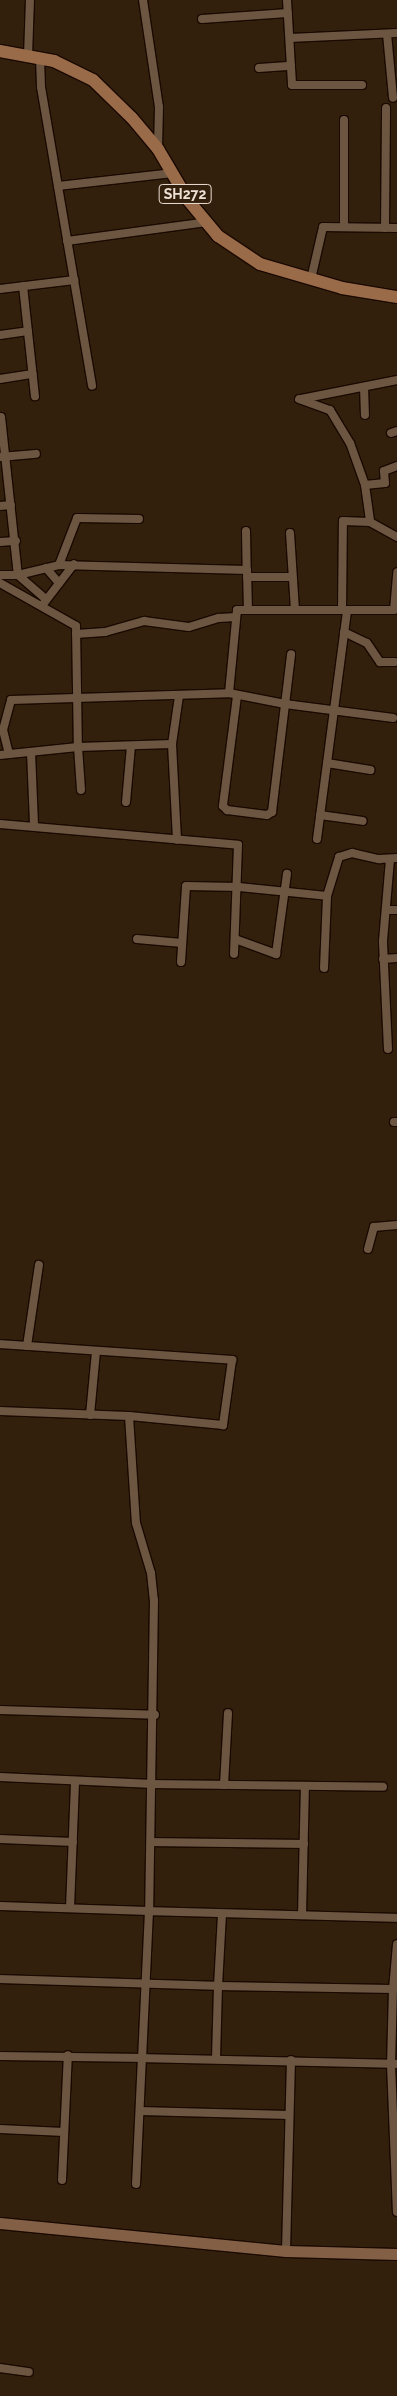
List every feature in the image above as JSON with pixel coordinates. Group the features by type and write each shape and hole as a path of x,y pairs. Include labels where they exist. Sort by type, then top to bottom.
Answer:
{"main road":[{"name":"SH272","path":"0,51 54,61 92,80 132,118 158,149 218,236 260,264 342,288 397,297"}],"street":[{"path":"30,0 34,57 41,87 92,386"},
{"path":"142,0 159,107 158,149"},
{"path":"287,0 295,87 362,85"},
{"path":"202,19 288,13"},
{"path":"290,38 397,33"},
{"path":"387,34 392,98"},
{"path":"259,68 292,66"},
{"path":"385,228 386,108"},
{"path":"344,120 344,226"},
{"path":"58,186 173,173"},
{"path":"67,241 207,222"},
{"path":"311,279 320,229 344,226 397,228"},
{"path":"0,289 74,280"},
{"path":"23,286 35,396"},
{"path":"0,335 28,331"},
{"path":"0,379 33,374"},
{"path":"370,522 365,485 350,443 330,410 299,399 397,380"},
{"path":"364,387 365,415"},
{"path":"1,417 2,457 16,541 18,575 46,599"},
{"path":"2,457 36,454"},
{"path":"365,485 385,483 384,471 397,466"},
{"path":"0,506 11,505"},
{"path":"58,564 77,518 139,519"},
{"path":"316,839 344,632 343,521 370,522 397,537"},
{"path":"246,531 248,610"},
{"path":"290,533 294,610"},
{"path":"0,542 16,541"},
{"path":"0,575 18,575 58,564 74,564 292,577"},
{"path":"41,606 74,564"},
{"path":"46,568 59,583"},
{"path":"291,654 272,812 267,816 226,810 223,806 233,695 237,610 394,610 397,572"},
{"path":"0,583 76,626 78,747 82,790"},
{"path":"76,634 105,632 144,621 189,627 219,618 236,617"},
{"path":"344,632 367,643 380,662 395,662"},
{"path":"9,754 3,730 11,700 233,695 285,704 393,718"},
{"path":"177,840 172,744 179,696"},
{"path":"0,755 78,747 172,744"},
{"path":"126,802 131,746"},
{"path":"31,752 34,826"},
{"path":"327,763 370,770"},
{"path":"320,815 363,821"},
{"path":"0,824 238,845 239,887 234,954"},
{"path":"324,968 327,896 335,864 342,854 393,858 386,910 383,959 388,1049"},
{"path":"235,939 276,954 287,874"},
{"path":"181,962 186,886 239,887 327,896"},
{"path":"386,910 397,910"},
{"path":"137,939 182,943"},
{"path":"383,959 397,958"},
{"path":"388,1026 397,1020"},
{"path":"368,1249 374,1227 397,1226"},
{"path":"28,1346 39,1265"},
{"path":"0,1344 232,1360 224,1425 129,1416 0,1411"},
{"path":"90,1415 96,1351"},
{"path":"129,1416 136,1523 151,1573 154,1600 153,1784 136,2184"},
{"path":"0,1710 154,1715"},
{"path":"224,1785 228,1712"},
{"path":"0,1777 153,1784 383,1788"},
{"path":"70,1908 75,1781"},
{"path":"302,1915 306,1786"},
{"path":"0,1839 73,1842"},
{"path":"151,1842 304,1844"},
{"path":"0,1906 397,1918"},
{"path":"216,2058 222,1914"},
{"path":"397,1944 393,1989 397,2212"},
{"path":"0,1979 393,1989"},
{"path":"0,2056 68,2055 216,2058 394,2064"},
{"path":"62,2180 68,2055"},
{"path":"286,2251 290,2060"},
{"path":"140,2111 289,2115"},
{"path":"0,2129 64,2132"},
{"path":"0,2223 286,2251 397,2254"},
{"path":"0,2368 30,2372"}]}
